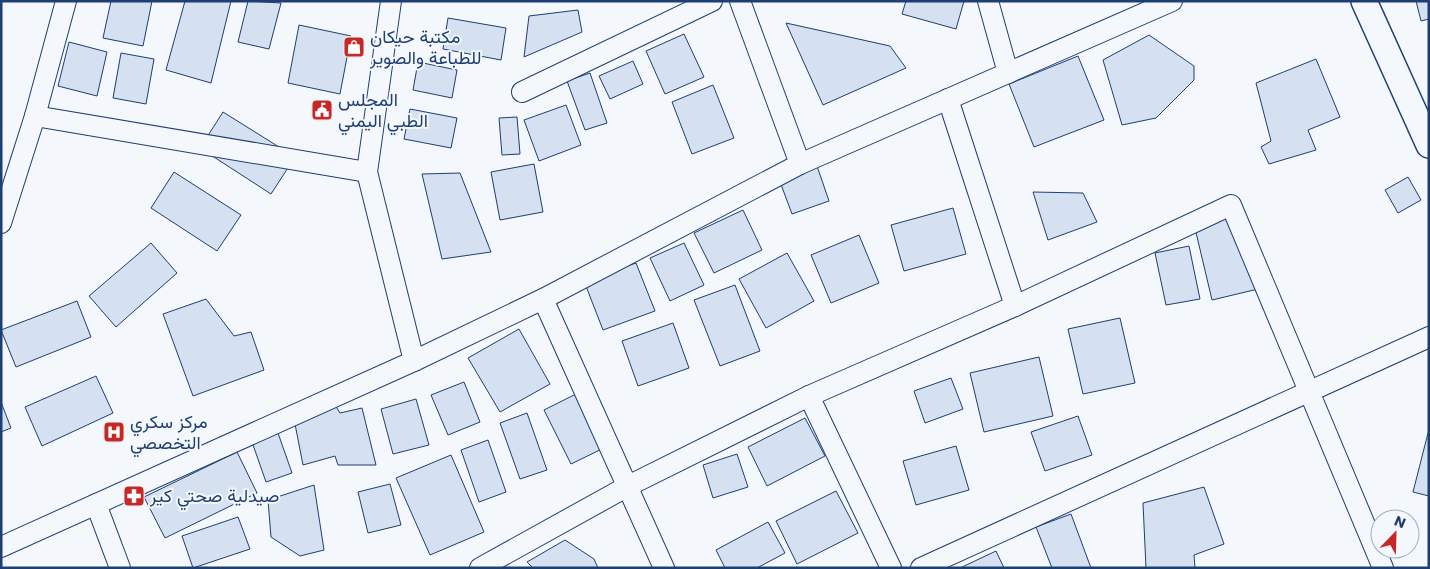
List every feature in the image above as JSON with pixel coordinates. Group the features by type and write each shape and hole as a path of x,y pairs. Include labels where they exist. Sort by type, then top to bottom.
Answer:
{"street":[{"path":"1,222 35,116 66,1"},
{"path":"392,1 367,172 414,361"},
{"path":"522,92 712,1"},
{"path":"740,1 800,164"},
{"path":"988,1 1008,73"},
{"path":"1,547 414,361 543,299 800,164 1172,1"},
{"path":"1364,1 1429,145"},
{"path":"948,99 1015,306"},
{"path":"35,116 367,172"},
{"path":"480,568 628,486 809,396 1015,306 1231,205 1383,568"},
{"path":"543,299 664,568"},
{"path":"921,568 1429,337"},
{"path":"809,396 891,568"},
{"path":"96,504 120,568"}],"building":[{"path":"111,1 152,1 143,46 103,38"},
{"path":"185,1 231,1 211,83 166,70"},
{"path":"248,1 281,3 269,49 238,42"},
{"path":"906,1 964,1 956,29 902,14"},
{"path":"1416,1 1429,1 1429,19 1421,21"},
{"path":"578,10 582,32 524,57 529,16"},
{"path":"448,18 506,28 501,60 443,49"},
{"path":"786,23 890,46 906,68 823,105"},
{"path":"299,25 351,36 340,94 288,83"},
{"path":"684,34 704,77 665,94 646,51"},
{"path":"1149,35 1194,66 1194,80 1156,118 1122,125 1103,60"},
{"path":"69,42 107,52 97,96 58,86"},
{"path":"121,53 154,59 146,104 113,98"},
{"path":"1078,56 1104,120 1034,147 1009,84"},
{"path":"1316,59 1340,117 1308,130 1316,150 1269,164 1261,147 1271,141 1256,83"},
{"path":"633,61 643,84 610,99 599,76"},
{"path":"418,62 457,70 452,98 413,90"},
{"path":"590,73 607,123 585,130 567,81"},
{"path":"713,85 734,138 692,154 672,102"},
{"path":"566,105 581,145 539,161 524,120"},
{"path":"410,109 457,118 451,148 404,139"},
{"path":"223,112 295,157 271,194 200,148"},
{"path":"517,117 520,154 502,155 499,118"},
{"path":"534,164 543,212 500,220 491,172"},
{"path":"817,166 829,201 792,214 779,179"},
{"path":"174,172 241,215 217,251 151,208"},
{"path":"460,173 491,252 442,259 422,174"},
{"path":"1408,177 1421,200 1398,213 1385,190"},
{"path":"1033,192 1083,193 1097,222 1048,240"},
{"path":"953,208 966,254 904,271 891,225"},
{"path":"743,210 762,250 714,273 694,233"},
{"path":"1225,210 1258,289 1212,300 1194,224"},
{"path":"859,235 879,283 831,303 811,255"},
{"path":"151,243 177,273 116,327 89,296"},
{"path":"684,243 704,285 670,301 650,258"},
{"path":"1189,246 1200,299 1166,305 1155,253"},
{"path":"787,253 814,301 766,328 739,279"},
{"path":"636,263 655,311 603,330 584,281"},
{"path":"735,285 760,351 720,366 694,300"},
{"path":"206,299 234,336 251,332 264,370 193,396 163,314"},
{"path":"77,301 91,337 16,367 1,330"},
{"path":"1120,318 1135,383 1083,394 1068,329"},
{"path":"673,323 689,368 638,386 622,341"},
{"path":"519,329 550,384 500,412 468,358"},
{"path":"1039,357 1053,416 984,432 970,373"},
{"path":"96,376 113,413 42,446 25,407"},
{"path":"951,378 963,409 925,423 914,391"},
{"path":"464,382 480,422 448,435 431,395"},
{"path":"580,392 608,446 571,464 544,410"},
{"path":"416,399 429,445 393,454 381,409"},
{"path":"1,402 11,428 1,432"},
{"path":"335,405 340,413 362,408 376,465 338,465 335,456 303,465 295,424"},
{"path":"527,413 547,470 520,479 500,423"},
{"path":"1078,416 1092,455 1045,471 1031,432"},
{"path":"805,418 825,456 767,486 748,447"},
{"path":"278,433 292,473 266,482 252,442"},
{"path":"1429,433 1429,496 1413,492"},
{"path":"488,440 506,492 479,502 461,450"},
{"path":"956,446 969,490 916,505 903,461"},
{"path":"237,452 257,493 165,538 144,497"},
{"path":"737,454 748,487 713,498 703,465"},
{"path":"451,455 484,532 430,555 396,478"},
{"path":"390,484 401,525 368,533 358,492"},
{"path":"314,485 324,550 300,556 271,537 268,500"},
{"path":"1204,487 1224,544 1194,555 1195,568 1146,568 1143,503"},
{"path":"836,491 858,533 797,564 776,521"},
{"path":"1071,514 1091,568 1052,568 1036,527"},
{"path":"238,517 250,549 193,568 182,536"},
{"path":"768,522 785,553 757,568 725,568 716,550"},
{"path":"565,540 594,559 598,568 533,568 527,562"},
{"path":"996,551 1004,568 960,568"}],"place":[{"name":"مكتبة حيكان للطباعة والصوير","path":"354,47"},
{"name":"المجلس الطبي اليمني","path":"322,110"},
{"name":"مركز سكري التخصصي","path":"114,432"},
{"name":"صيدلية صحتي كير","path":"134,496"}]}
